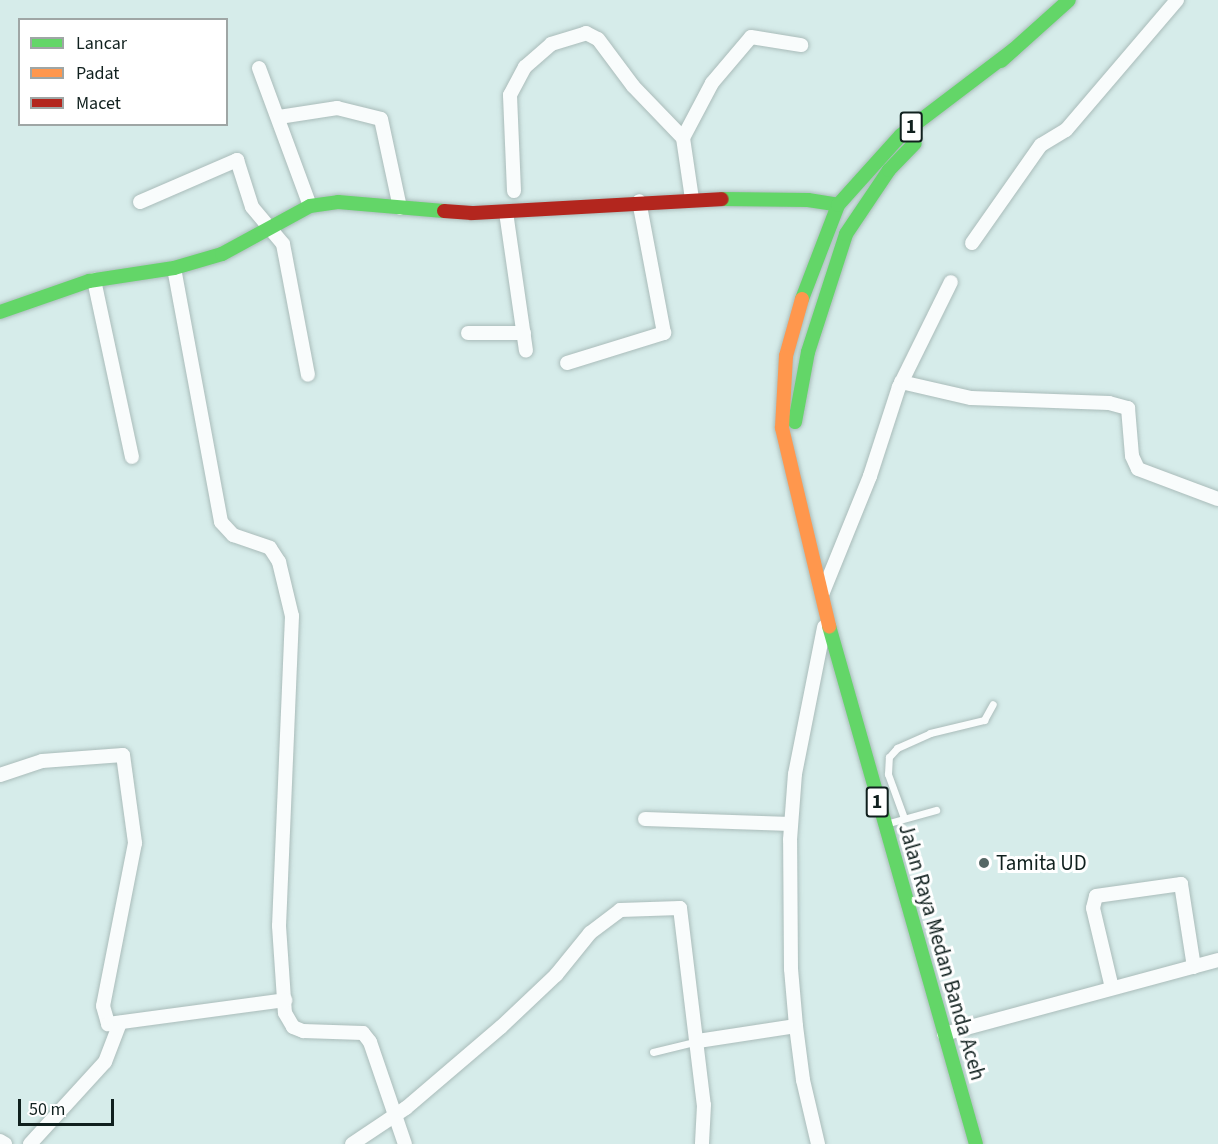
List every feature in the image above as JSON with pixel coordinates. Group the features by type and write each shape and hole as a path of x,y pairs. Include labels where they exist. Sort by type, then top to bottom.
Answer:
{"main road":[{"name":"Jalan Raya Medan Banda Aceh","path":"791,457 808,352 840,250 853,220 889,170 1013,50 1069,0"},
{"name":"Jalan Raya Medan Banda Aceh","path":"976,1144 826,617 797,501 791,457 782,428 782,406 786,356 800,299 838,205 901,135 1013,50"},
{"path":"0,312 94,280 174,268 222,254 310,206 338,201 472,213 692,198 808,200 838,205"}],"street":[{"path":"972,243 1041,145 1066,130 1177,0"},
{"path":"514,191 510,95 525,67 551,44 566,37 586,33 598,39 633,86 682,138 692,198"},
{"path":"682,138 712,83 751,37 801,45"},
{"path":"259,68 310,206"},
{"path":"279,117 337,108 381,119 400,208"},
{"path":"140,202 237,160 252,207 271,226 284,244 308,375"},
{"path":"567,363 664,333 639,201"},
{"path":"506,212 526,351"},
{"path":"174,268 221,522 233,535 270,548 279,562 291,605 287,790 279,926 285,1013 293,1027 303,1031 363,1033 370,1042 405,1144"},
{"path":"94,280 132,457"},
{"path":"821,597 870,476 901,382 951,282"},
{"path":"468,333 524,333"},
{"path":"901,382 971,398 1109,402 1128,408 1132,456 1138,469 1218,499"},
{"path":"818,1144 803,1080 791,969 791,824 795,774 826,617"},
{"path":"0,775 42,761 123,755 135,843 103,1006 108,1024 285,1000"},
{"path":"645,819 791,824"},
{"path":"1112,988 1093,908 1096,896 1181,884 1194,967"},
{"path":"352,1144 501,1027 556,975 590,933 620,910 680,908 704,1105 702,1144"},
{"path":"944,1034 1218,960"},
{"path":"30,1144 105,1062 120,1023"},
{"path":"698,1041 796,1026"},
{"path":"0,1141 4,1144"}],"lane":[{"path":"904,818 888,774 889,757 897,748 930,733 984,720 993,704"},
{"path":"884,824 936,810"},
{"path":"653,1052 698,1041"}],"traffic: fast":[{"path":"1001,61 1069,0"},
{"path":"802,299 838,205 901,135 1013,50"},
{"path":"795,422 808,352 846,234 889,170 915,143"},
{"path":"722,199 808,200 838,205"},
{"path":"0,312 89,281 174,268 222,254 310,206 338,202 444,211"},
{"path":"829,626 976,1144"}],"traffic: slow":[{"path":"802,299 786,356 782,428 829,626"}],"traffic: jam":[{"path":"444,211 472,213 722,199"}],"place":[{"name":"Tamita UD","path":"984,863"}]}
